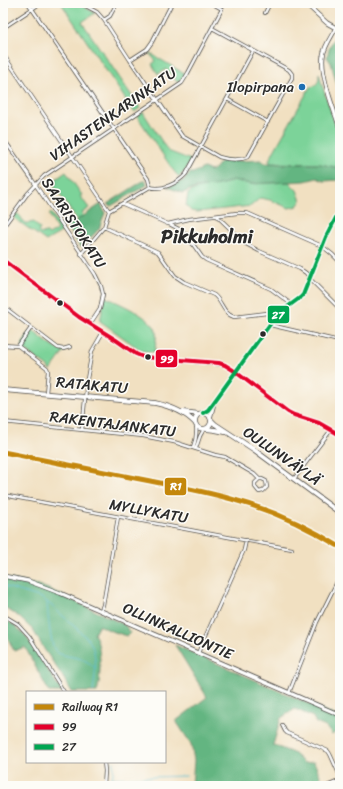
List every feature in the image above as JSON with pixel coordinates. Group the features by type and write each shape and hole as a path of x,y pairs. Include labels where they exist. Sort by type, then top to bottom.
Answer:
{"main road":[{"name":"RATAKATU","path":"3,390 149,402 159,404 190,417 196,424"},
{"name":"RATAKATU","path":"177,411 202,414"},
{"path":"202,414 208,415 211,419 210,425 204,429 199,428 196,424 197,416 202,414"},
{"name":"OULUNVÄYLÄ","path":"211,419 215,424 253,449 340,513"},
{"name":"OULUNVÄYLÄ","path":"204,429 229,434"}],"street":[{"path":"28,3 148,179 150,187"},
{"path":"3,28 41,3"},
{"path":"80,3 97,12 104,20 182,136 219,157 225,159 243,159 248,157 292,78 292,74 289,70 212,28"},
{"path":"104,20 110,16 117,3"},
{"path":"130,60 147,49 172,3"},
{"name":"VIHASTENKARINKATU","path":"3,227 28,193 44,176 182,83 222,9 211,3"},
{"path":"265,13 270,3"},
{"path":"305,3 327,23 338,28 323,54 322,64 330,98 340,128"},
{"path":"81,254 104,227 109,211 150,187 156,188 174,184 182,179 253,51"},
{"path":"3,54 109,211"},
{"path":"227,99 268,122"},
{"name":"SAARISTOKATU","path":"3,138 36,185 99,281 103,292 100,308 90,324"},
{"path":"122,203 185,233 202,257 206,260 271,289 291,304"},
{"path":"202,414 208,410 278,315 301,298 305,292 322,246 340,210"},
{"path":"168,224 216,215 247,213 322,246 340,262"},
{"path":"216,215 246,244 259,252 300,269 306,273 340,309"},
{"path":"104,227 158,252 174,276 214,295 218,298 227,314 230,316 234,317 267,313 278,315"},
{"path":"3,260 79,317 140,356 227,366 294,415 315,421 340,436"},
{"path":"3,306 58,348 63,349 70,347"},
{"path":"270,325 335,340"},
{"path":"18,346 31,328"},
{"path":"82,430 84,397 92,351 103,332"},
{"path":"3,345 18,346 47,368 46,393"},
{"path":"211,419 214,402"},
{"name":"RAKENTAJANKATU","path":"3,422 144,436 174,442 225,457 254,474 259,479"},
{"path":"194,448 197,433 196,424"},
{"path":"194,448 204,429"},
{"path":"294,479 331,430"},
{"path":"259,479 264,480 267,483 266,489 263,492 259,492 255,487 255,483 259,479"},
{"name":"MYLLYKATU","path":"3,495 292,549"},
{"path":"101,610 106,591 118,517"},
{"path":"198,653 244,550 246,540"},
{"name":"OLLINKALLIONTIE","path":"3,576 44,586 340,715"},
{"path":"289,693 317,622 340,576"},
{"path":"3,615 18,624 29,636 63,691"},
{"path":"282,725 287,733 328,751 340,776"},
{"path":"104,763 104,786"},
{"path":"328,786 340,781"}],"green space":[{"path":"61,3 77,3 95,13 82,22 140,108 134,112"},
{"path":"340,31 340,85 337,85 331,63 327,57 335,37"},
{"path":"148,52 185,74 177,82 167,69 158,74 152,64 156,61"},
{"path":"319,73 340,139 340,168 320,164 270,163 269,160 310,87 315,86 318,83"},
{"path":"143,112 168,151 191,160 185,171 179,177 137,116"},
{"path":"222,160 261,160 265,163 280,164 320,164 340,168 340,180 324,181 317,178 305,181 250,184 233,180 221,185 195,188 183,193 167,187 183,181 190,173 204,168 211,171 216,168"},
{"path":"66,172 89,208 82,213 83,216 77,220 54,186 57,182 56,179"},
{"path":"233,180 250,184 289,182 297,190 301,201 297,206 289,208 270,200 260,198 251,206 197,212 191,211 186,206 188,194 191,191 227,183"},
{"path":"143,181 146,181 147,185 111,206 107,204"},
{"path":"101,204 105,213 99,229 81,248 67,227"},
{"path":"16,213 26,223 34,222 40,229 38,232 41,234 45,232 49,235 57,230 49,214 51,213 63,231 46,241 14,218"},
{"path":"105,297 134,311 154,326 156,331 155,352 142,351 100,321"},
{"path":"33,331 57,349 65,350 50,371 48,367 22,348 26,338"},
{"path":"3,578 38,585 51,590 125,625 130,633 127,636 99,625 94,634 97,639 100,654 97,691 71,691 33,630 18,616 3,607"},
{"path":"3,618 25,635 61,691 48,691 25,647 14,651 5,632 3,633"},
{"path":"175,645 332,714 340,720 340,737 337,731 332,735 326,727 316,723 313,717 295,709 281,718 273,745 293,753 304,763 314,762 322,780 308,786 192,786 194,760 191,744 176,721 207,697"}],"waterway":[{"path":"3,586 42,598 88,639 94,651 95,658 93,691"},
{"path":"47,603 51,635 55,650 62,655 80,658 95,668"},
{"path":"110,786 114,763"},
{"path":"112,778 186,776"}],"rail line":[{"name":"R1","path":"3,452 226,497 290,520 340,547"}],"transit line":[{"name":"27","path":"203,413 208,410 273,320 303,295 326,237 340,210"},
{"name":"99","path":"3,260 79,317 136,354 143,357 219,363 225,365 288,412 319,423 340,435"}],"place":[{"name":"Ilopirpana","path":"302,87"}],"district":[{"name":"Pikkuholmi","path":"207,236"}]}
